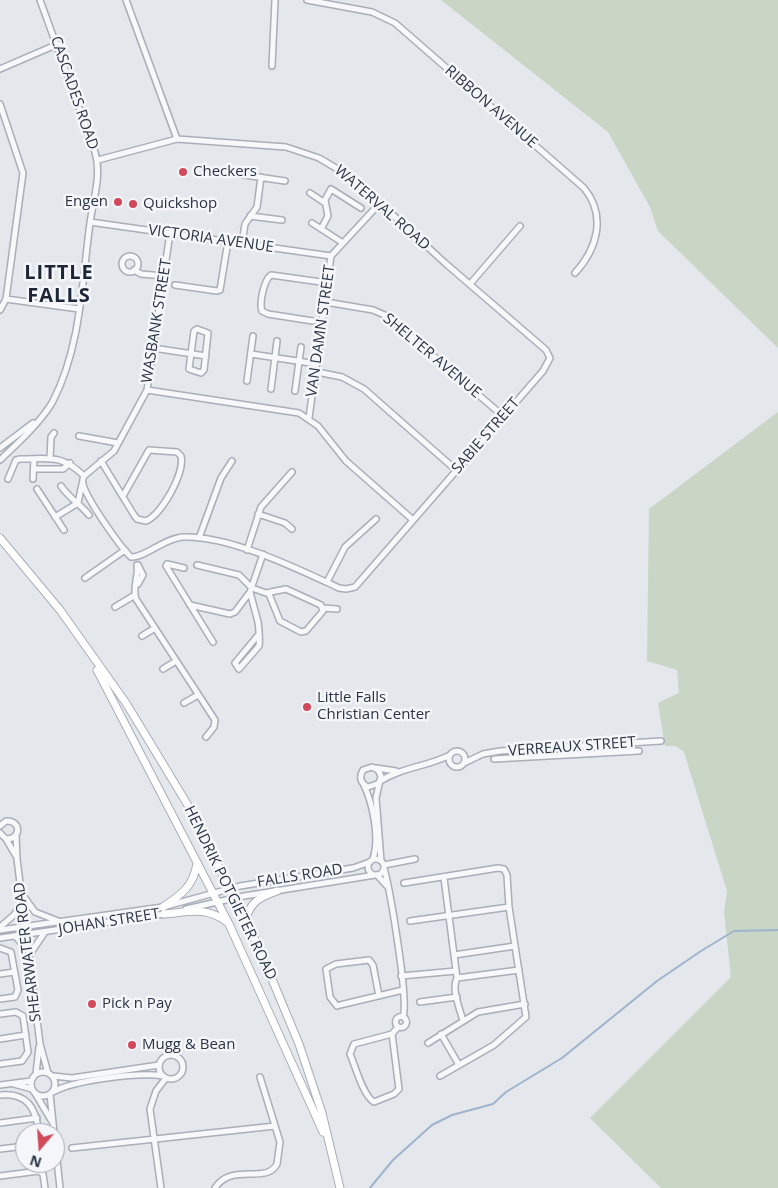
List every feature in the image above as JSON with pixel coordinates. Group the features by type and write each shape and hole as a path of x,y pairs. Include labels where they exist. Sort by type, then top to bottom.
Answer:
{"main road":[{"name":"HENDRIK POTGIETER ROAD","path":"0,538 60,610 126,703 158,752 189,806 235,898 298,1044 322,1113 340,1188"},
{"name":"HENDRIK POTGIETER ROAD","path":"89,653 218,901 332,1153"},
{"path":"163,911 188,888 196,874 198,863"},
{"path":"245,920 250,906 256,899 276,890"},
{"path":"163,911 205,911 217,914 229,924"}],"street":[{"name":"CASCADES ROAD","path":"0,460 22,440 52,402 64,373 79,309 96,187 98,160 58,44 40,0"},
{"path":"272,66 275,0"},
{"name":"RIBBON AVENUE","path":"307,0 372,12 395,23 584,188 595,206 596,233 593,250 575,274"},
{"path":"350,8 351,0"},
{"path":"129,1 177,139"},
{"path":"0,69 58,44"},
{"path":"0,104 23,173 6,299 0,310"},
{"name":"WATERVAL ROAD","path":"98,160 177,139 251,143 286,147 304,152 341,171 380,203 546,350"},
{"path":"238,174 285,180"},
{"path":"242,243 245,224 257,207 261,177"},
{"path":"320,229 328,216 325,203 326,197 332,189 361,208"},
{"path":"310,193 325,203"},
{"name":"VAN DAMN STREET","path":"309,418 317,372 331,256 380,203"},
{"path":"250,216 282,220"},
{"name":"VICTORIA AVENUE","path":"90,222 331,256"},
{"path":"312,223 343,243"},
{"path":"470,284 520,226"},
{"name":"WASBANK STREET","path":"84,476 108,457 118,443 147,390 170,233"},
{"path":"175,285 220,290 228,241"},
{"path":"134,270 142,274 164,276"},
{"path":"313,320 268,314 262,311 260,306 267,278 271,275 328,283"},
{"path":"6,299 79,309"},
{"name":"SHELTER AVENUE","path":"326,302 373,310 387,316 504,416"},
{"path":"195,330 206,330 208,333 206,356 203,372 191,372 191,354 195,330"},
{"path":"247,381 253,336"},
{"path":"271,389 277,341"},
{"path":"295,391 301,347"},
{"path":"153,348 206,356"},
{"name":"SABIE STREET","path":"133,558 140,557 167,540 181,537 199,538 263,554 346,590 355,586 549,364 550,354 546,350"},
{"path":"251,354 318,364"},
{"path":"317,372 342,377 364,389 456,470"},
{"path":"147,390 281,408 299,413 309,418 318,426 346,461 413,520"},
{"name":"CASCADES ROAD","path":"0,448 39,418"},
{"path":"50,459 51,437 54,433"},
{"path":"79,436 118,443"},
{"path":"101,461 137,519 150,519 166,503 180,467 181,456 177,452 149,450 123,496"},
{"path":"33,479 34,459"},
{"path":"8,479 16,460 50,459 70,463 84,476 78,503 55,517"},
{"path":"199,538 221,478 232,461"},
{"path":"34,469 63,468 70,463"},
{"path":"247,550 258,514 267,499 292,472"},
{"path":"82,484 125,550 133,558 138,574 135,595 215,722 206,737"},
{"path":"61,486 69,498 78,503 89,515"},
{"path":"36,489 64,530"},
{"path":"258,514 285,523 292,529"},
{"path":"327,582 345,547 376,519"},
{"path":"85,578 125,550"},
{"path":"190,605 230,614 235,612 251,590 263,554"},
{"path":"184,568 167,564 166,566 213,642"},
{"path":"197,564 239,575 251,590 259,634 257,650 239,669 235,662 259,634"},
{"path":"251,590 269,594 286,589 324,608 337,609"},
{"path":"269,594 280,621 301,632 306,631 324,608"},
{"path":"115,607 135,595"},
{"path":"142,636 155,628"},
{"path":"163,669 176,661"},
{"path":"184,703 198,695"},
{"name":"VERREAUX STREET","path":"462,753 483,754 500,751 661,741"},
{"path":"494,758 639,751"},
{"path":"388,888 376,875 368,870 376,846 370,800 360,776 363,770 369,766 397,771 430,764 454,752 462,753 465,757 464,763 459,767 430,764"},
{"name":"VERREAUX STREET","path":"464,763 483,754"},
{"path":"450,755 449,760 452,766"},
{"path":"376,768 380,773 376,814 405,1010 403,1017 396,1019 395,1023 398,1027 392,1034 354,1044 350,1048 350,1054 368,1098 374,1102 394,1094 399,1089 392,1034"},
{"path":"362,783 371,787 397,771"},
{"path":"0,818 16,824 16,835 6,839"},
{"path":"0,826 6,821"},
{"name":"SHEARWATER ROAD","path":"0,833 6,839 17,859"},
{"name":"SHEARWATER ROAD","path":"16,835 17,859 40,1044 50,1075"},
{"path":"371,861 383,864 414,859"},
{"name":"FALLS ROAD","path":"213,893 230,888 354,868 371,861"},
{"path":"376,875 383,864"},
{"path":"404,883 504,869 507,874 509,907 526,1017 523,1022 494,1045 440,1076"},
{"path":"324,872 326,882"},
{"name":"FALLS ROAD","path":"218,901 376,875"},
{"path":"444,878 457,978 455,982 463,1021"},
{"name":"JOHAN STREET","path":"0,928 163,911 213,893"},
{"path":"22,894 35,912 60,922"},
{"path":"0,928 14,915 23,901"},
{"name":"JOHAN STREET","path":"0,938 45,932 218,901"},
{"path":"410,921 509,907"},
{"path":"14,936 29,953 45,932"},
{"path":"454,955 515,946"},
{"path":"0,948 11,952 18,993 15,997 0,1000"},
{"path":"379,996 373,965 369,960 336,964 326,969 330,997 334,1004 340,1005 379,996 403,990"},
{"path":"457,978 519,970"},
{"path":"401,976 456,971"},
{"path":"0,974 14,972"},
{"path":"420,1002 457,997"},
{"path":"428,1042 478,1012 525,1004"},
{"path":"0,1014 20,1014 24,1020 28,1052 25,1059 0,1064"},
{"path":"441,1034 459,1065"},
{"path":"0,1039 26,1035"},
{"name":"SHEARWATER ROAD","path":"36,1074 40,1044"},
{"path":"11,1084 34,1091 42,1096 70,1085 142,1074 173,1079 179,1077 183,1071 182,1061 177,1056 170,1055 162,1060 160,1065 165,1077"},
{"path":"53,1122 34,1091 32,1081 36,1074 72,1078 160,1065"},
{"path":"50,1075 56,1084 52,1093 53,1122"},
{"path":"161,1188 150,1110 151,1100 165,1077"},
{"path":"215,1188 224,1177 263,1173 275,1169 280,1151 276,1126 260,1077"},
{"path":"0,1085 32,1081"},
{"path":"0,1096 12,1094 21,1096 37,1118 38,1123"},
{"path":"0,1123 37,1118"},
{"path":"72,1148 276,1126"},
{"path":"0,1149 15,1147"},
{"path":"0,1176 39,1171 43,1174 45,1188"},
{"path":"58,1173 60,1188"}],"green space":[{"path":"441,0 778,0 778,348 658,231 650,207 608,132"},
{"path":"778,412 778,1188 661,1188 590,1118 731,977 724,912 727,891 684,752 676,746 665,746 658,703 679,693 677,670 647,661 649,509"}],"waterway":[{"path":"370,1188 393,1160 432,1125 452,1115 493,1104 506,1092 562,1058 657,981 701,951 734,931 778,930"}],"place":[{"name":"Checkers","path":"183,172"},
{"name":"Engen","path":"118,202"},
{"name":"Quickshop","path":"133,204"},
{"name":"Little Falls Christian Center","path":"307,707"},
{"name":"Pick n Pay","path":"92,1004"},
{"name":"Mugg & Bean","path":"132,1045"}],"district":[{"name":"LITTLE FALLS","path":"59,284"}]}
